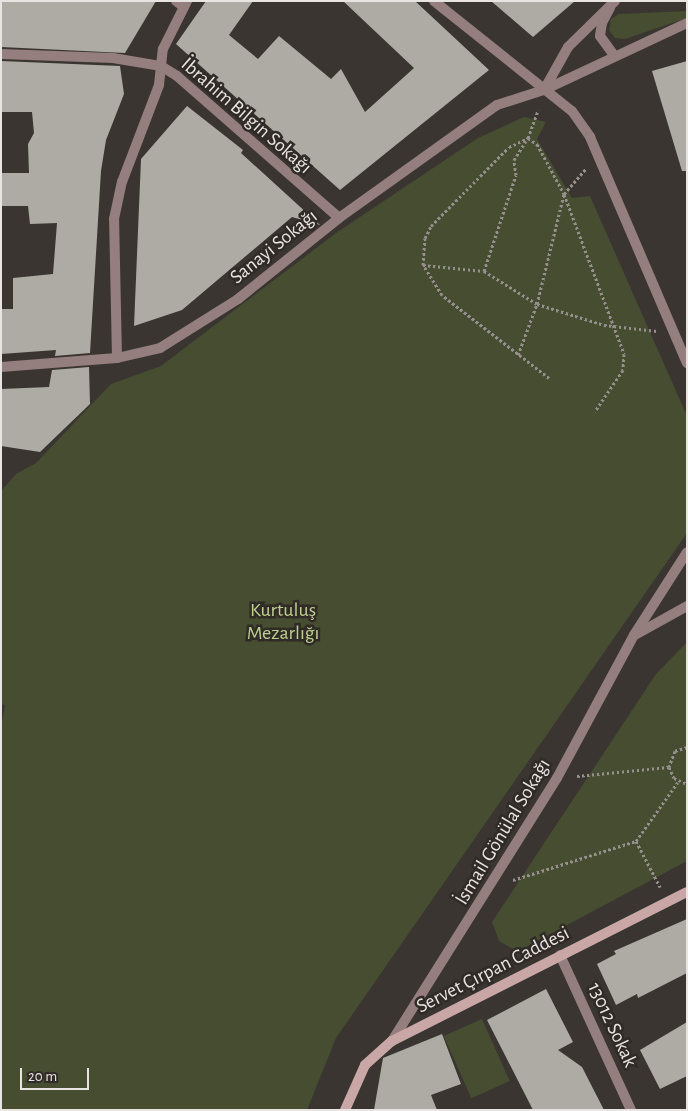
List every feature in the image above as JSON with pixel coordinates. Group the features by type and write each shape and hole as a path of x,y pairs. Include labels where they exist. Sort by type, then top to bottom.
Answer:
{"main road":[{"name":"Servet Çırpan Caddesi","path":"344,1110 365,1065 392,1041 687,892"}],"street":[{"path":"434,1 572,111 598,155 687,363"},
{"path":"544,90 568,47 615,1"},
{"path":"614,55 600,36 602,23 615,1"},
{"path":"117,358 114,219 122,182 153,105 160,66 170,28 182,3"},
{"name":"Sanayi Sokağı","path":"1,366 117,358 160,348 184,336 238,299 339,218 497,105 544,90 614,55 687,23"},
{"name":"İbrahim Bilgin Sokağı","path":"1,54 113,58 160,66 178,76 339,218"},
{"name":"İsmail Gönülal Sokağı","path":"392,1041 557,778 634,636 687,552"},
{"path":"634,636 687,606"},
{"name":"13012 Sokak","path":"560,955 631,1110"}],"path":[{"path":"484,272 516,175 514,160 528,138 544,90"},
{"path":"528,138 537,144 564,194 617,327 624,354 622,370 595,411"},
{"path":"528,138 509,147 431,226 425,238 424,265 442,295 549,378"},
{"path":"518,355 537,304 564,194 598,155"},
{"path":"424,265 484,272 537,304 617,327 674,333"},
{"path":"669,767 675,751 687,747"},
{"path":"557,778 669,767"},
{"path":"669,767 678,782 687,784"},
{"path":"490,887 636,841 678,782"},
{"path":"636,841 667,902"}],"green space":[{"path":"687,11 687,18 625,39 615,38 609,30 611,19 619,14"},
{"name":"Kurtuluş Mezarlığı","path":"524,117 546,122 537,139 572,198 590,196 687,416 687,533 336,1038 307,1110 1,1110 1,728 5,705 1,704 1,491 16,474 36,463 111,384 161,366 336,233 478,138"},
{"path":"687,642 687,861 526,947 513,949 499,941 492,922 656,674"},
{"path":"482,1019 510,1081 471,1098 444,1036"}],"building":[{"path":"1,1 156,1 125,53 1,47"},
{"path":"206,1 253,1 229,35 258,59 279,36 331,79 341,69 365,112 414,68 343,1 415,1 489,70 340,190 176,44"},
{"path":"491,1 575,1 533,37"},
{"path":"1,61 120,66 124,94 106,140 101,171 90,353 55,356 56,350 1,354 1,309 13,309 13,278 53,274 57,223 30,224 28,206 1,206 1,173 29,173 28,144 34,133 32,112 1,112"},
{"path":"687,61 687,171 682,171 652,71"},
{"path":"187,106 243,150 241,153 320,225 292,217 182,310 134,326 141,159"},
{"path":"89,367 90,404 40,452 1,446 1,389 49,387 52,370"},
{"path":"687,919 687,973 638,998 637,994 616,1005 597,964 616,954 614,951"},
{"path":"546,989 573,1042 558,1050 582,1067 604,1110 533,1110 487,1020"},
{"path":"687,1022 687,1076 660,1089 640,1050"},
{"path":"442,1034 461,1084 431,1095 437,1110 374,1110 383,1058"}]}
